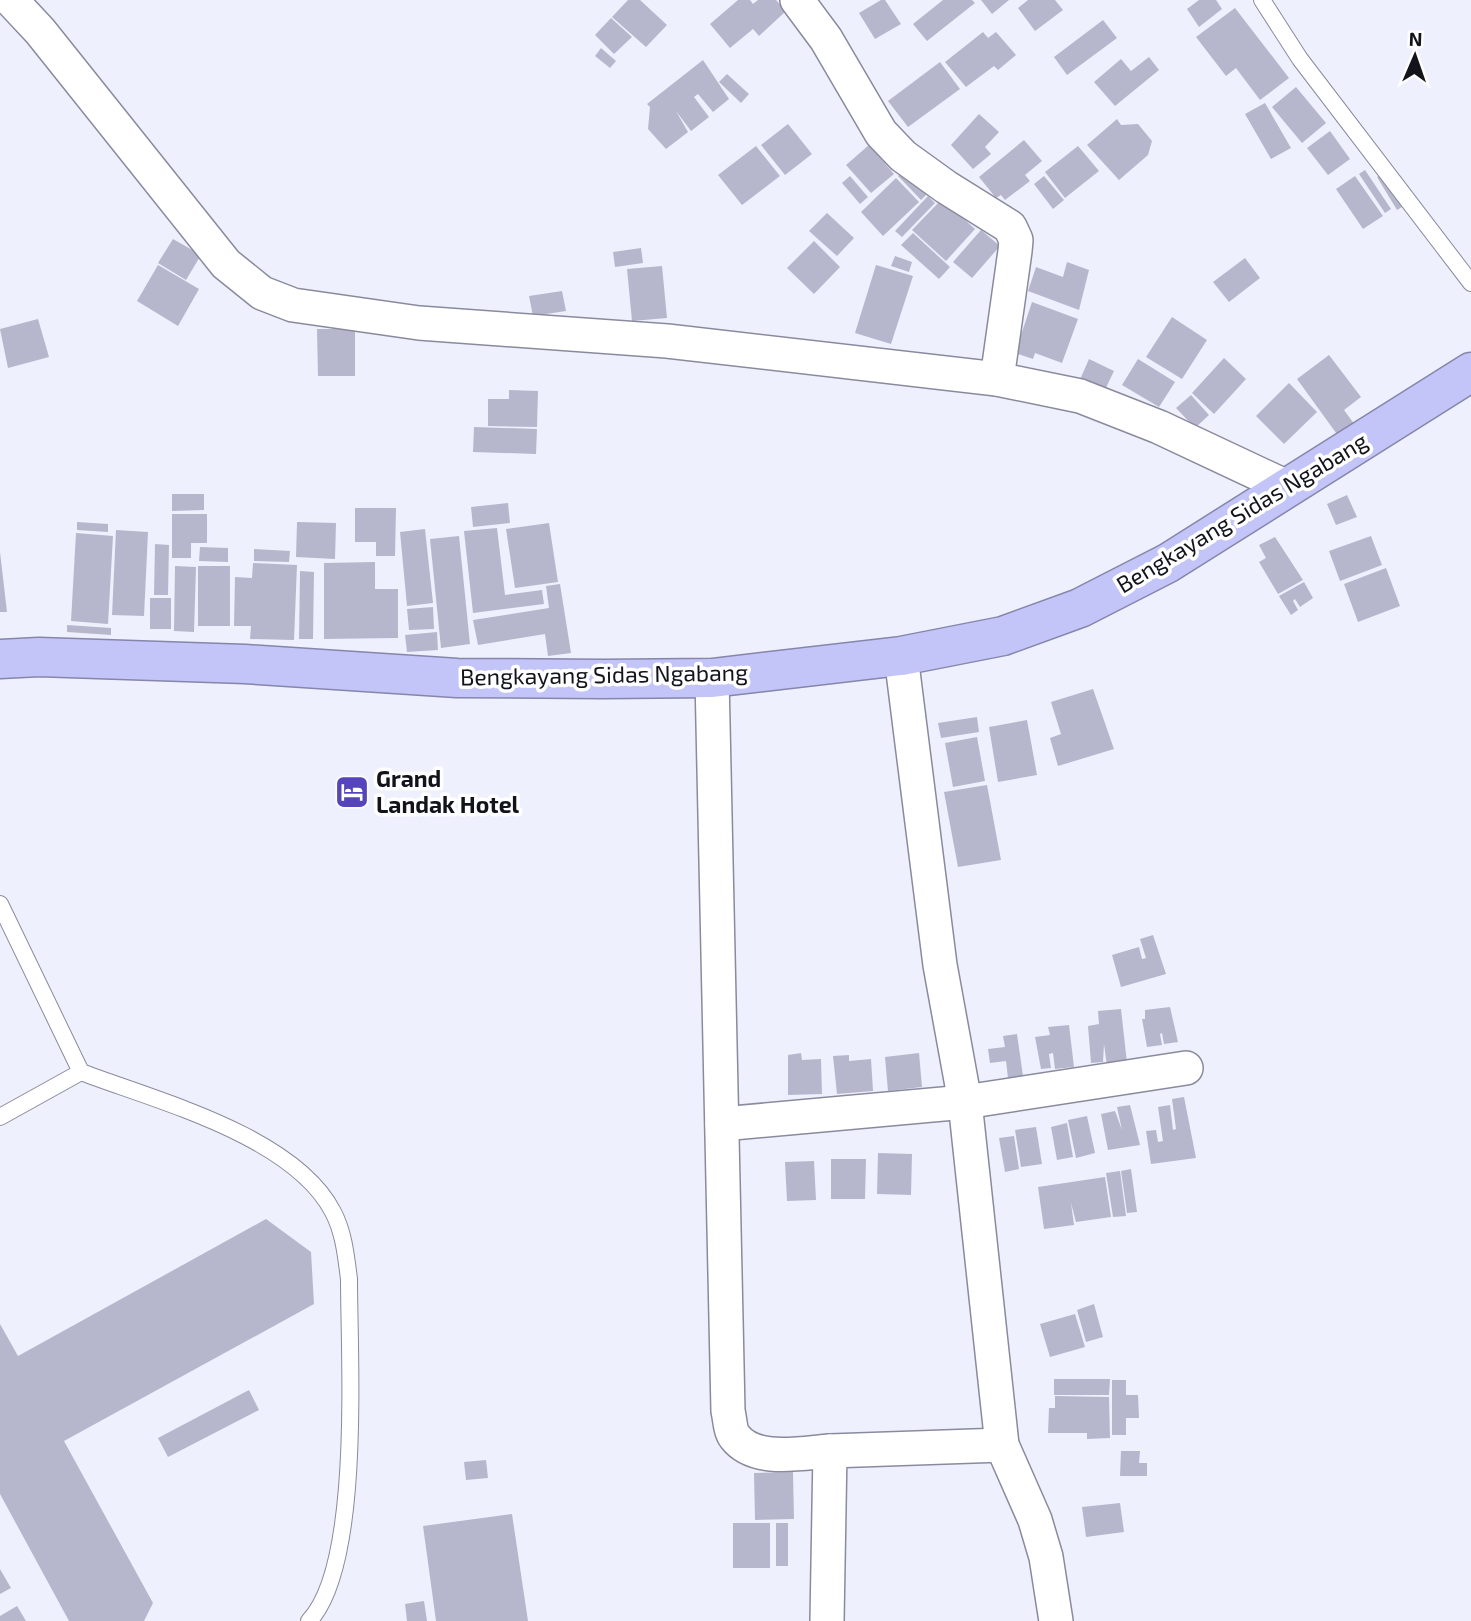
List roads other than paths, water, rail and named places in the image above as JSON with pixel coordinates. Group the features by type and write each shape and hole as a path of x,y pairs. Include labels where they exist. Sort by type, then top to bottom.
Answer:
{"highway":[{"name":"Bengkayang Sidas Ngabang","path":"0,659 39,657 245,664 457,678 712,678 901,656 1003,636 1080,608 1168,562 1471,372"}],"street":[{"path":"11,0 40,31 226,264 276,300 293,305 419,323 667,341 997,379 1080,396 1159,427 1289,488"},
{"path":"797,0 826,39 881,133 903,156 946,187 1001,218 1014,232 1015,251 997,379"},
{"path":"901,656 940,965 965,1102 1002,1445 1042,1545 1056,1621"},
{"path":"712,678 728,1411 733,1436 747,1448 775,1454 1002,1445"},
{"path":"722,1124 965,1102 1186,1069"},
{"path":"827,1621 830,1451"}],"lane":[{"path":"1262,0 1300,59 1471,283"},
{"path":"0,904 81,1072 220,1124 264,1147 311,1180 333,1212 345,1242 349,1279 346,1513 337,1559 321,1609 309,1621"},
{"path":"0,1117 81,1072"}],"place":[{"name":"Grand Landak Hotel","path":"352,792"}]}
